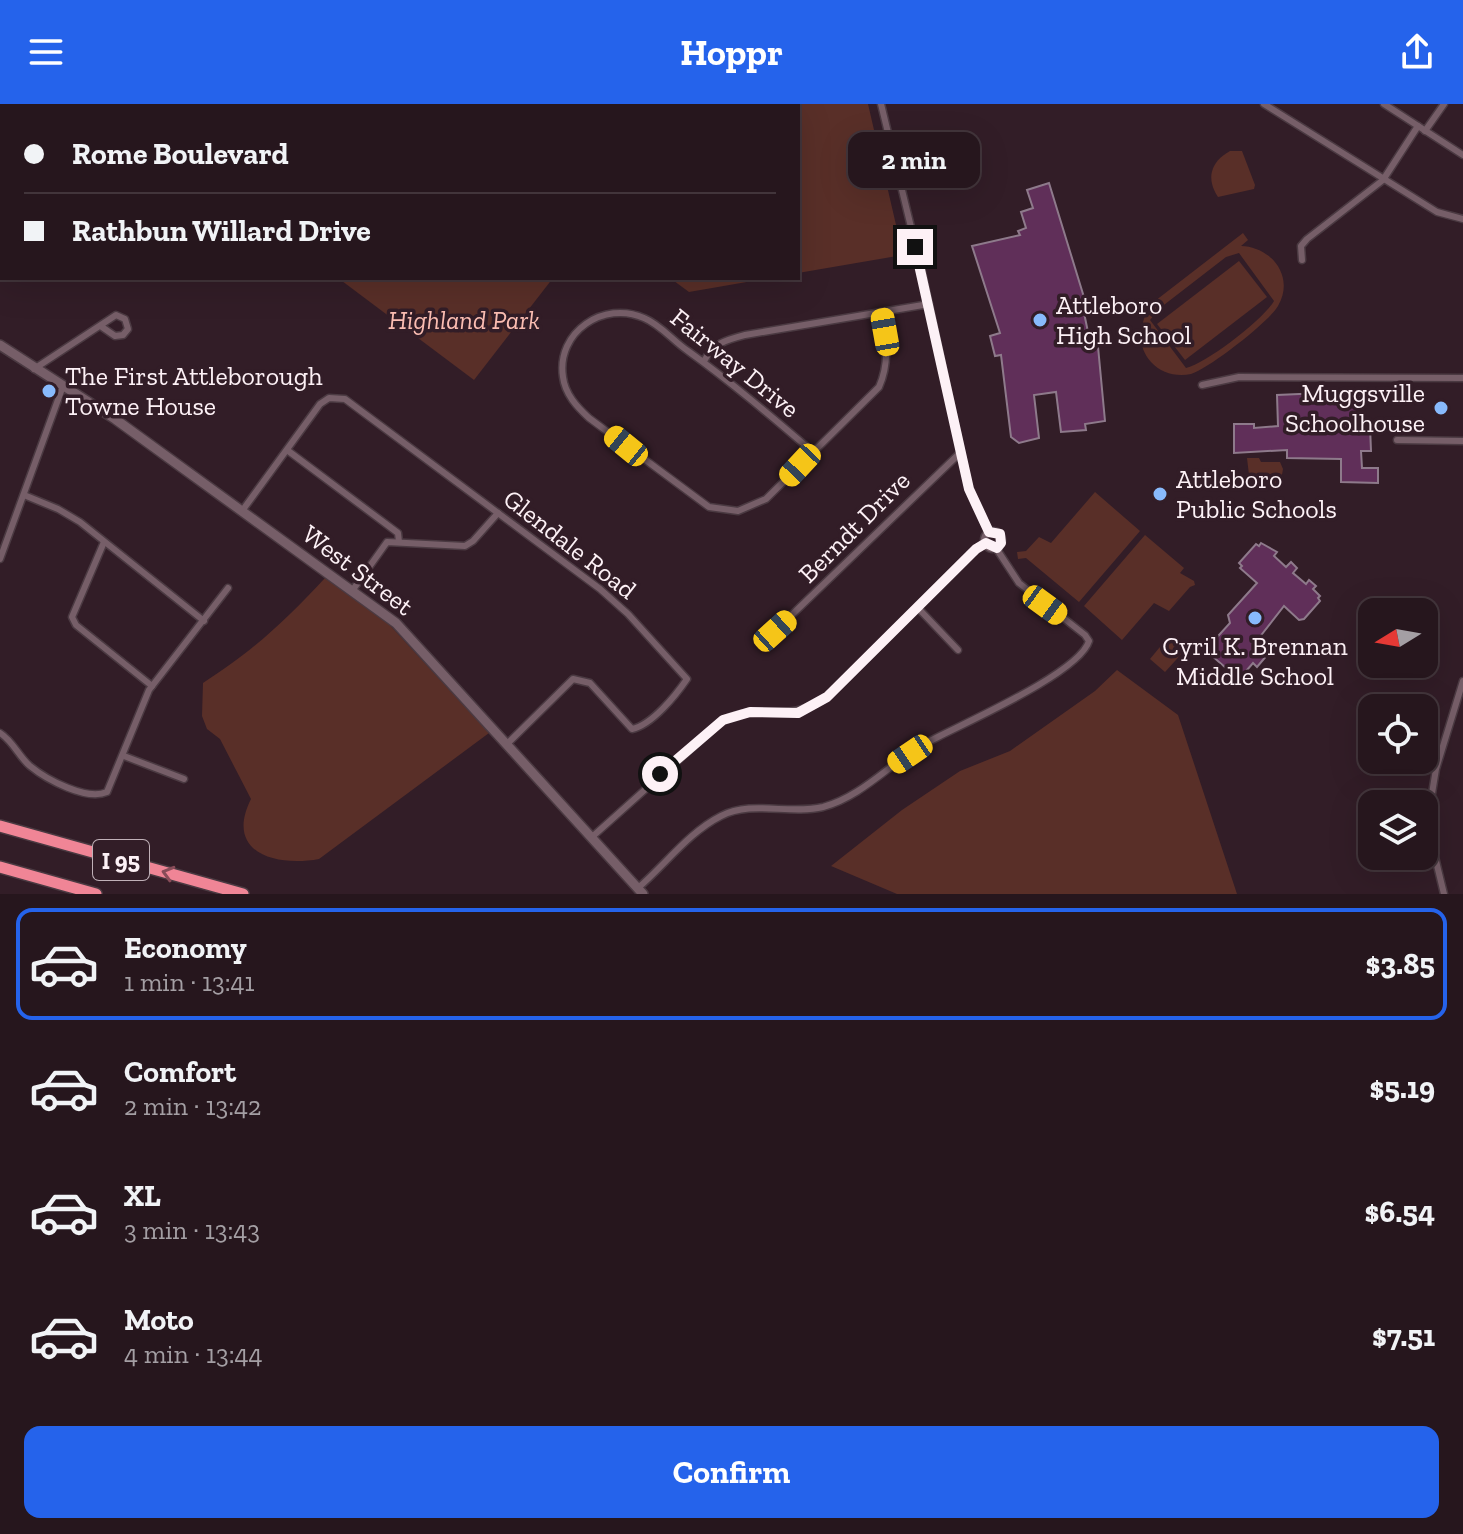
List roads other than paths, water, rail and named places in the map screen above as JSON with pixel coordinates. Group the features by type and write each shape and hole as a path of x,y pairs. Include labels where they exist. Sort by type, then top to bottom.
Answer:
{"highway":[{"name":"I 95","path":"0,826 243,894"},
{"name":"I 95","path":"0,867 96,894"}],"main road":[{"name":"West Street","path":"0,345 64,385 396,623 641,891"}],"street":[{"path":"881,104 969,489 989,532"},
{"path":"1264,104 1437,212 1463,219"},
{"path":"1384,104 1463,155"},
{"path":"1425,131 1444,104"},
{"path":"1302,260 1301,246 1307,239 1383,180 1418,126"},
{"path":"704,361 711,348 735,338 929,304"},
{"name":"Fairway Drive","path":"813,452 704,361 648,319 633,313 601,315 574,333 566,347 563,378 575,405 709,507 724,511 752,507 766,499 879,387 886,371 888,349 882,314"},
{"path":"34,369 102,327"},
{"path":"1202,385 1239,377 1463,378"},
{"path":"0,559 64,385"},
{"name":"Glendale Road","path":"242,511 320,404 329,398 345,399 600,589 628,614 687,679 679,691 650,718 632,729 590,683 573,679 507,744"},
{"path":"1397,440 1463,441"},
{"path":"287,450 398,533 399,542"},
{"name":"Berndt Drive","path":"775,631 961,452"},
{"path":"24,495 58,509 204,621"},
{"path":"352,591 387,542 465,546 498,513"},
{"path":"986,543 985,536 989,532"},
{"path":"989,532 1000,534 1001,543 996,548"},
{"path":"104,542 72,617 76,625 152,686"},
{"path":"641,891 700,830 734,810 806,810 846,798 924,744 977,719 1038,684 1087,647 1088,639 1019,583 996,548 986,543"},
{"path":"592,837 723,720 750,712 798,713 820,702 976,549 986,543"},
{"path":"0,733 29,766 76,789 98,796 107,792 152,686 228,588"},
{"path":"918,608 958,650"},
{"path":"1444,894 1427,824 1436,769 1463,681"},
{"path":"124,756 184,779"}],"place":[{"name":"Attleboro High School","path":"1040,320"},
{"name":"The First Attleborough Towne House","path":"49,391"},
{"name":"Muggsville Schoolhouse","path":"1441,408"},
{"name":"Attleboro Public Schools","path":"1160,494"},
{"name":"Cyril K. Brennan Middle School","path":"1255,618"}],"park label":[{"name":"Highland Park","path":"464,320"}]}
